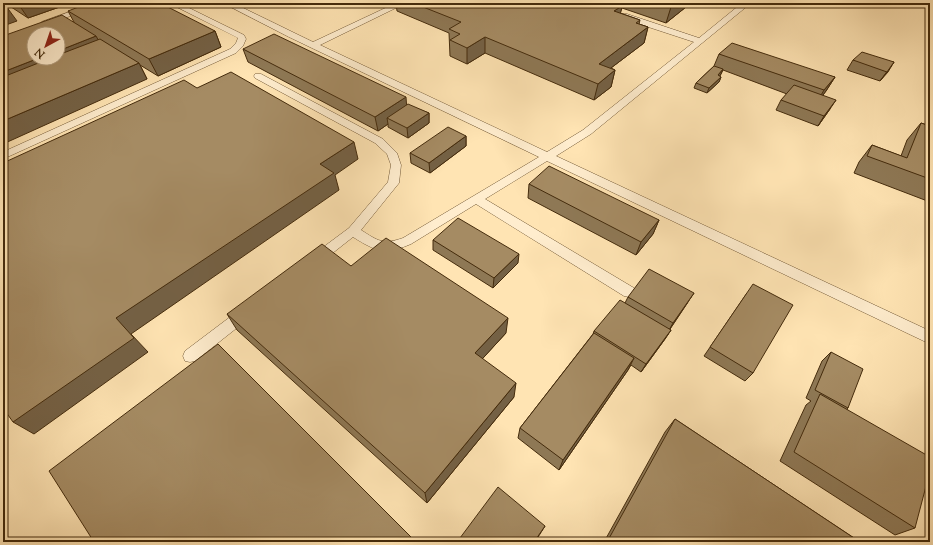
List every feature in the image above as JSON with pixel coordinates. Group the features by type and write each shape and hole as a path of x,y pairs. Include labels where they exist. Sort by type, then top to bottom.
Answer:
{"lane":[{"path":"41,24 101,3"},
{"path":"3,156 233,51 240,44 242,39 241,37 173,3"},
{"path":"227,3 313,46 930,338"},
{"path":"313,46 402,3"},
{"path":"353,231 379,247 392,247 407,241 601,123 747,3"},
{"path":"614,12 700,41"},
{"path":"258,76 379,141 392,153 396,165 393,183 353,231 303,269"},
{"path":"476,199 629,292"},
{"path":"190,356 259,303"}],"building":[{"path":"89,3 160,3 215,31 149,59 68,11"},
{"path":"413,3 614,3 622,6 614,11 640,20 636,23 648,27 599,64 615,70 598,84 485,37 467,48 450,40 460,34 449,29 461,22"},
{"path":"658,3 676,3 671,7"},
{"path":"62,15 96,36 66,48 66,26 31,26"},
{"path":"26,28 26,63 3,72 3,36"},
{"path":"274,34 406,97 375,117 243,49"},
{"path":"100,39 139,63 3,121 3,77 31,66 66,66 66,52"},
{"path":"732,43 835,77 824,90 719,54"},
{"path":"862,52 894,62 887,72 853,60"},
{"path":"714,66 723,69 718,75 721,77 709,88 696,83"},
{"path":"231,72 354,142 320,164 334,173 116,318 134,338 13,422 3,408 3,163 184,80 197,88"},
{"path":"794,85 836,100 824,116 781,100"},
{"path":"408,104 429,113 407,128 387,118"},
{"path":"921,123 930,126 930,179 867,156 872,145 907,158"},
{"path":"448,127 466,136 429,163 410,153"},
{"path":"549,166 659,220 641,242 529,184"},
{"path":"458,218 519,254 494,278 433,240"},
{"path":"386,238 508,318 475,353 516,383 425,493 227,314 322,244 351,266"},
{"path":"649,269 694,293 673,323 628,297"},
{"path":"753,284 793,305 753,373 710,347"},
{"path":"620,300 671,330 646,364 594,331"},
{"path":"594,333 634,358 563,460 520,428"},
{"path":"218,344 416,542 94,542 49,471"},
{"path":"831,352 863,369 848,408 815,390"},
{"path":"820,394 930,457 930,471 915,528 794,452"},
{"path":"675,419 860,542 607,542"},
{"path":"498,487 545,526 534,542 457,542"}]}
